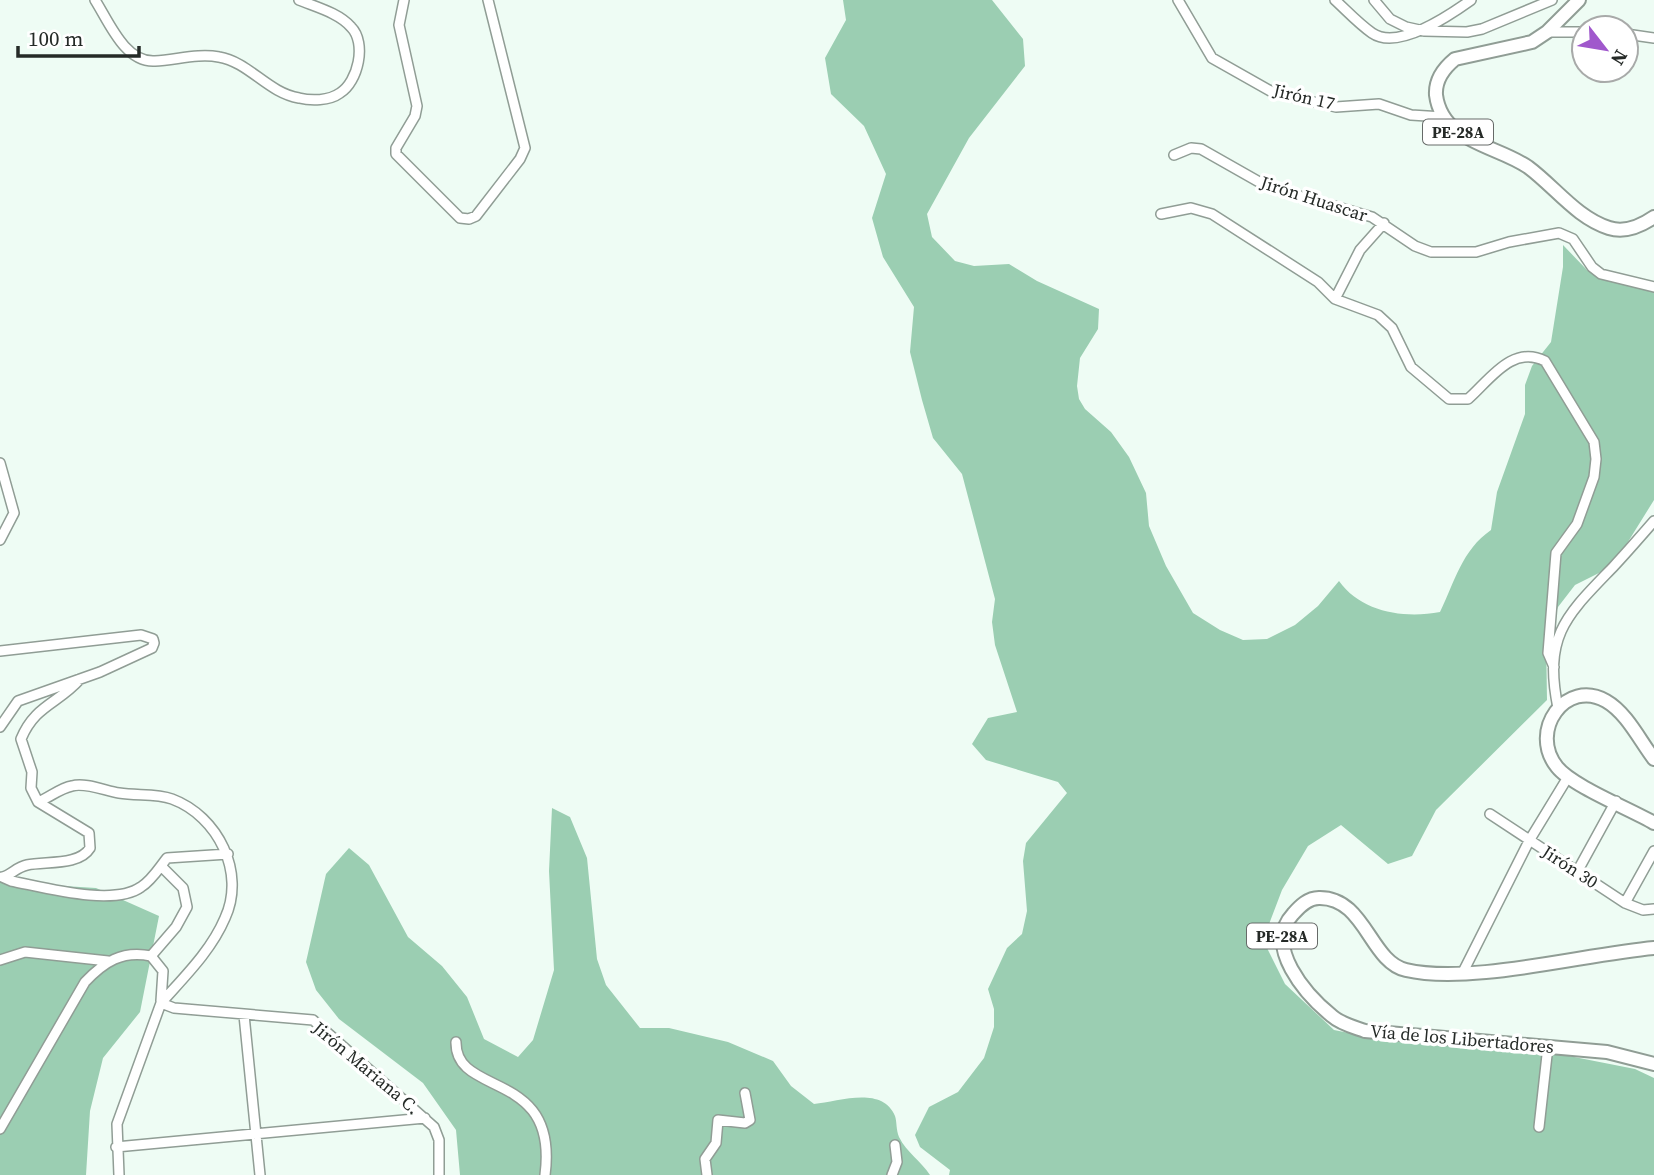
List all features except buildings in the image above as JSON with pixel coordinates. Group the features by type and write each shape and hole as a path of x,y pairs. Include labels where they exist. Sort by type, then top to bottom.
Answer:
{"highway":[{"name":"PE-28A","path":"1579,0 1547,32 1521,46 1466,54 1448,65 1436,91 1443,117 1458,132 1525,165 1597,223 1622,230 1633,228 1654,217"},
{"path":"1654,759 1625,719 1604,699 1585,696 1574,698 1558,708 1546,729 1544,741 1552,760 1567,777 1654,822"},
{"name":"Vía de los Libertadores","path":"1654,948 1464,972 1426,972 1395,967 1355,915 1329,900 1308,900 1283,925 1285,956 1294,973 1332,1016 1344,1024 1395,1036 1606,1052 1654,1064"}],"street":[{"path":"95,0 130,52 141,60 219,57 235,63 274,90 298,98 319,100 339,95 351,84 356,70 359,51 354,29 342,19 299,0"},
{"path":"404,0 399,25 416,106 415,116 396,148 396,154 460,218 469,219 484,206 520,159 525,148 488,0"},
{"name":"Jirón 17","path":"1178,0 1212,58 1274,93 1336,107 1379,104 1411,115 1443,117"},
{"path":"1335,0 1373,34 1385,36 1424,31 1482,29 1552,0"},
{"path":"1374,0 1397,23 1424,31 1471,0"},
{"path":"1547,32 1570,32"},
{"name":"Jirón Huascar","path":"1174,155 1196,147 1268,187 1371,217 1384,223 1415,246 1431,252 1476,253 1508,242 1559,233 1573,239 1592,267 1601,274 1654,287"},
{"path":"1161,214 1191,208 1212,214 1318,282 1335,299 1385,321 1411,367 1450,399 1468,399 1505,364 1536,356 1549,366 1594,443 1596,459 1594,477 1577,524 1556,553 1548,653 1554,667"},
{"path":"1335,299 1360,250 1384,223"},
{"path":"0,463 14,513 0,540"},
{"path":"1558,708 1554,667 1556,642 1581,597 1654,521"},
{"path":"0,651 126,636 141,635 152,639 152,648 18,701 0,727"},
{"path":"1,876 30,864 79,857 90,848 89,833 38,802 31,788 30,764 21,738 35,713 71,689 82,677"},
{"path":"1464,972 1529,841 1567,777"},
{"path":"38,802 72,785 142,796 160,796 174,800 202,819 228,854 231,895 226,917 203,956 161,1003"},
{"path":"1577,872 1616,801"},
{"name":"Jirón 30","path":"1490,814 1625,903 1643,910 1654,909"},
{"path":"1625,903 1654,851"},
{"path":"1,876 96,896 132,892 147,883 167,859 176,856 228,854"},
{"path":"151,956 176,927 187,907 183,888 160,866"},
{"path":"0,960 25,952 108,961"},
{"path":"0,1129 85,982 108,961 121,955 151,956 163,971 161,1003 123,1100 117,1125 116,1147 120,1175"},
{"name":"Jirón Mariana C.","path":"161,1003 174,1008 313,1020 434,1127 439,1140 439,1175"},
{"path":"244,1015 260,1175"},
{"path":"456,1042 456,1055 460,1065 512,1092 536,1114 543,1125 548,1150 545,1175"},
{"path":"1539,1127 1548,1046"},
{"path":"707,1175 705,1159 716,1143 718,1120 745,1123 750,1120 745,1093"},
{"path":"116,1147 425,1118"},
{"path":"892,1175 897,1162 895,1145"}],"green space":[{"path":"843,0 992,0 1023,39 1025,66 969,138 927,214 932,237 955,261 974,266 1009,264 1037,281 1099,309 1098,329 1080,358 1077,386 1079,399 1085,409 1111,432 1129,457 1146,493 1149,526 1166,566 1193,613 1220,630 1243,640 1267,639 1295,625 1318,606 1339,581 1359,600 1384,611 1412,614 1440,612 1466,557 1491,530 1497,492 1525,414 1525,385 1532,366 1551,342 1563,267 1563,245 1587,270 1601,278 1654,290 1654,500 1613,566 1575,585 1558,607 1546,636 1547,700 1436,810 1412,856 1388,864 1341,825 1308,846 1282,890 1263,940 1285,984 1334,1030 1384,1040 1559,1054 1635,1069 1654,1078 1654,1175 949,1175 950,1170 920,1147 915,1135 929,1107 958,1092 984,1058 994,1027 994,1009 988,989 1007,948 1022,934 1027,911 1023,861 1026,843 1067,793 1058,782 986,760 972,744 988,718 1017,712 995,645 992,622 995,599 962,474 933,438 922,400 910,352 914,307 883,257 872,218 886,174 864,126 831,94 825,58 846,20"},
{"path":"552,808 570,817 587,858 597,959 606,985 640,1028 669,1028 728,1042 773,1061 791,1086 814,1104 859,1098 880,1101 889,1107 895,1116 902,1143 930,1175 460,1175 456,1130 423,1083 339,1019 316,990 306,962 326,874 349,848 369,865 408,937 442,966 467,997 484,1039 518,1057 533,1040 554,970 549,871"},
{"path":"0,882 96,888 159,916 140,1012 103,1058 90,1111 86,1175 0,1175"}]}
